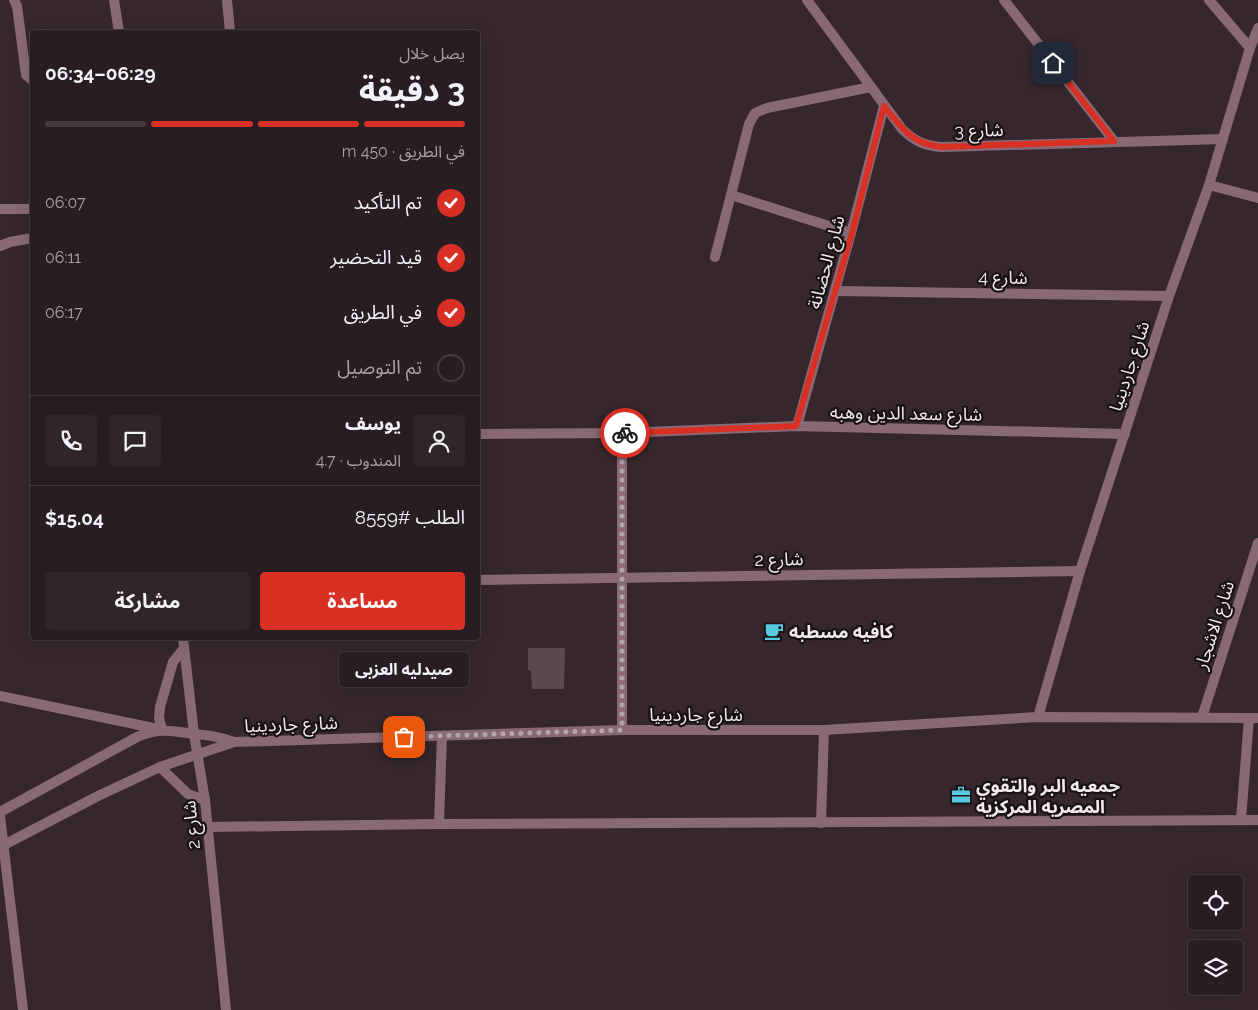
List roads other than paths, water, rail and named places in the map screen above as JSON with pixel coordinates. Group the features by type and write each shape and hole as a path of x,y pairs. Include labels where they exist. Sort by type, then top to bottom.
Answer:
{"street":[{"path":"14,0 18,6 26,75 30,78"},
{"path":"114,0 119,30"},
{"path":"227,0 230,30"},
{"name":"شارع 3","path":"807,0 884,106 910,137 920,143 942,147 1223,139"},
{"path":"1004,0 1114,141"},
{"path":"1210,0 1250,48"},
{"name":"شارع جاردينيا","path":"1038,717 1080,571 1169,296 1209,185 1250,48 1258,28"},
{"path":"715,257 749,124 755,113 760,109 871,87"},
{"name":"شارع الحضانة","path":"796,426 852,233 884,106"},
{"path":"1209,185 1258,198"},
{"path":"731,195 852,233"},
{"path":"0,209 30,210"},
{"path":"0,246 30,238"},
{"name":"شارع 4","path":"836,291 1169,296"},
{"name":"شارع سعد الدين وهبه","path":"480,434 622,433 796,426 1125,434"},
{"path":"622,433 622,730"},
{"name":"شارع الاشجار","path":"1202,717 1258,544"},
{"name":"شارع 2","path":"480,580 1080,571"},
{"path":"0,696 162,730 159,718 160,707 173,662 183,643"},
{"name":"شارع 2","path":"183,643 194,734 205,800 226,1010"},
{"name":"شارع جاردينيا","path":"0,814 137,737 162,730 208,735 234,742 622,730 824,730 1038,717 1254,718"},
{"path":"1241,820 1254,718"},
{"path":"821,823 824,730"},
{"path":"439,824 442,736"},
{"name":"شارع جاردينيا","path":"2,845 98,796 160,768 234,742"},
{"path":"160,768 188,794 205,800"},
{"path":"0,814 2,845 23,1010"},
{"path":"208,828 439,824 1258,820"}],"place":[{"name":"كافيه مسطبه","path":"774,631"},
{"name":"صيدليه العزبى","path":"404,737"},
{"name":"جمعيه البر والتقوي المصريه المركزيه","path":"961,795"}]}
